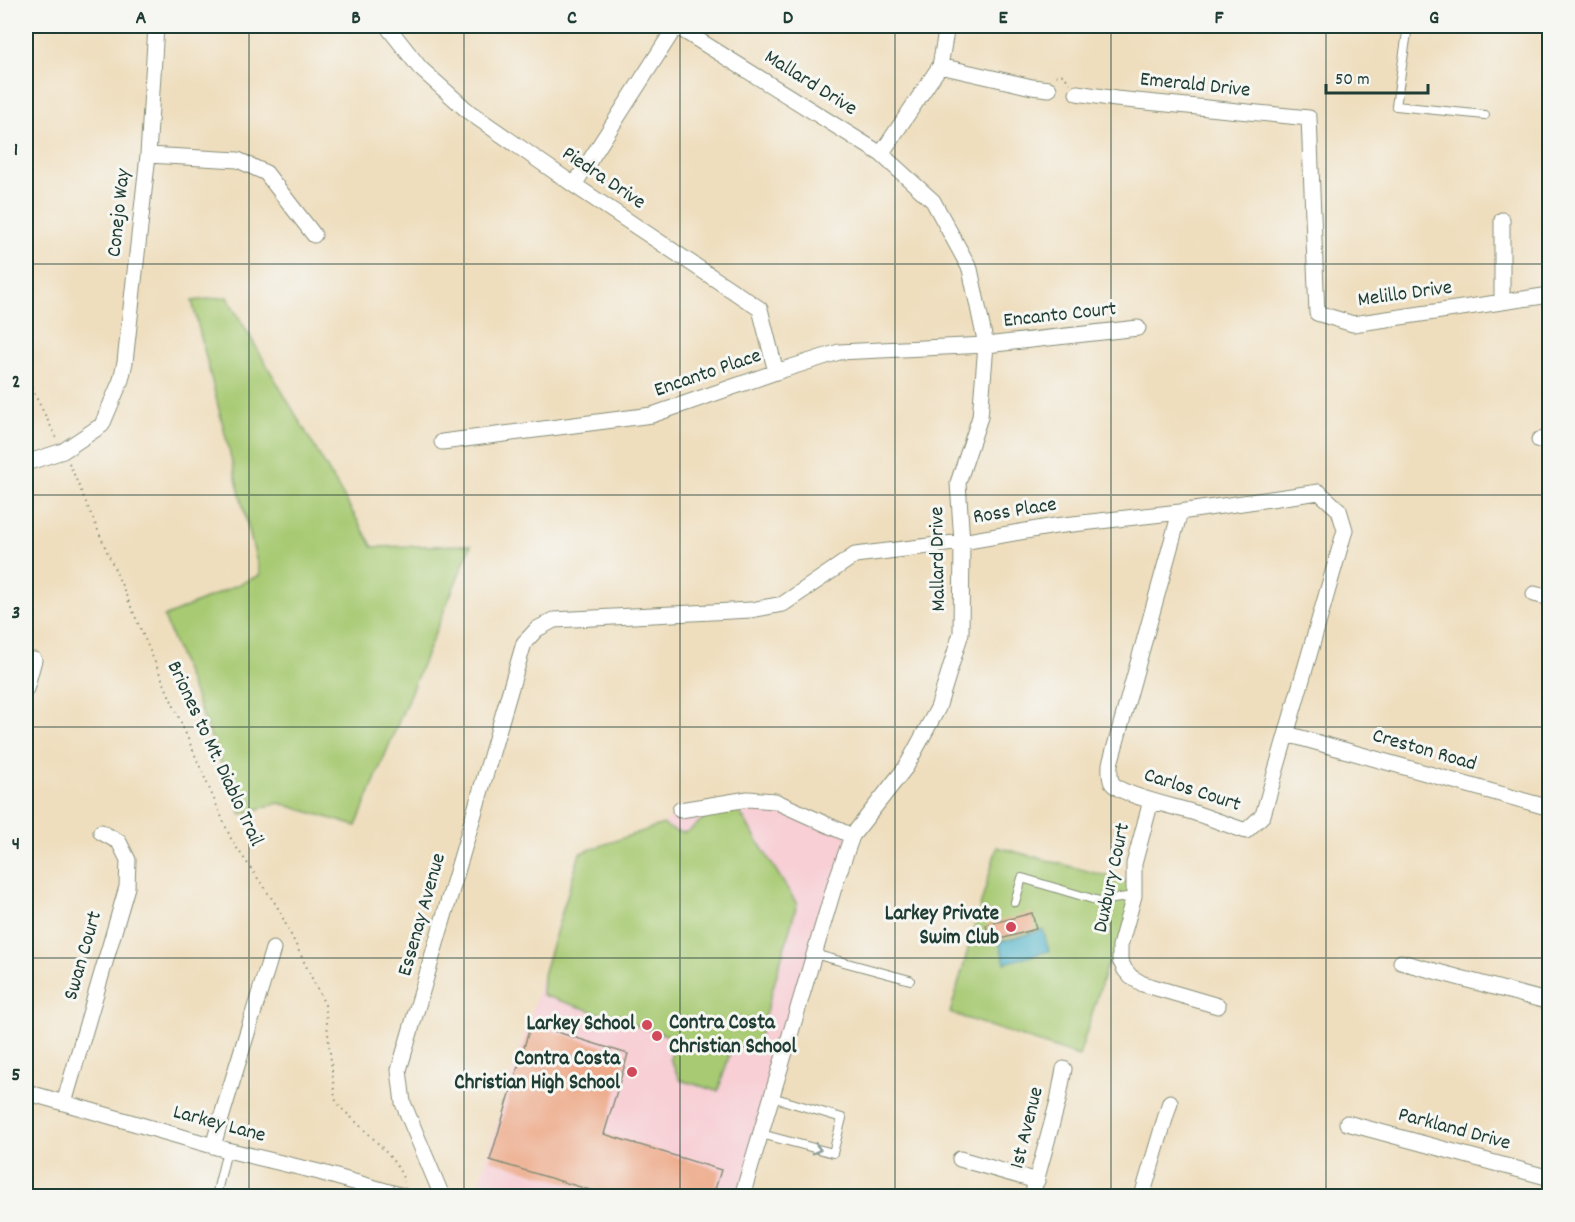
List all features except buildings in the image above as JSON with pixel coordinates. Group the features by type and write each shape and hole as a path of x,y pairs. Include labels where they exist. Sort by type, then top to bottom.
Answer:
{"street":[{"name":"Conejo Way","path":"26,463 63,451 102,425 121,380 125,362 148,155 156,26"},
{"name":"Piedra Drive","path":"387,26 420,68 469,112 760,309 776,372"},
{"path":"574,185 676,26"},
{"name":"Mallard Drive","path":"676,26 881,154 933,201 970,269 986,345 980,417 958,483 962,542 961,633 938,708 906,767 852,836 836,881 742,1197"},
{"path":"881,154 940,66 947,26"},
{"path":"940,66 1049,89"},
{"name":"Emerald Drive","path":"1077,93 1309,118"},
{"name":"Melillo Drive","path":"1309,118 1317,313 1353,324 1550,295"},
{"path":"148,155 238,160 266,173 314,235"},
{"path":"1502,220 1502,302"},
{"name":"Encanto Court","path":"986,345 1138,328"},
{"name":"Encanto Place","path":"442,442 652,415 839,352 986,345"},
{"name":"Ross Place","path":"524,643 537,629 554,621 751,610 783,604 855,555 962,542 1055,526 1180,512 1319,492"},
{"name":"Carlos Court","path":"1180,512 1110,764 1111,781 1120,789 1151,801 1192,812 1246,831 1263,815 1345,530 1339,510 1319,492"},
{"path":"1534,594 1550,598"},
{"name":"Essenay Avenue","path":"442,1197 403,1103 399,1070 524,643"},
{"path":"26,689 34,660"},
{"name":"Creston Road","path":"1287,734 1550,808"},
{"path":"680,810 748,799 776,801 852,836"},
{"name":"Duxbury Court","path":"1151,801 1134,864 1134,896 1120,946 1119,960 1131,977 1143,984 1218,1006"},
{"name":"Swan Court","path":"64,1103 127,886 128,860 119,842 101,831"},
{"path":"220,1148 235,1069 273,949"},
{"path":"1401,962 1550,1002"},
{"name":"1st Avenue","path":"1032,1197 1058,1101 1064,1069"},
{"name":"Larkey Lane","path":"26,1092 220,1148 319,1172 403,1196"},
{"path":"1142,1197 1170,1102"},
{"name":"Parkland Drive","path":"1347,1123 1550,1178"},
{"path":"960,1159 1037,1181"}],"lane":[{"path":"1408,26 1396,106 1485,115"},
{"path":"1015,902 1022,878 1099,902 1134,896"},
{"path":"814,954 910,980"},
{"path":"761,1134 833,1153 842,1118 772,1097"},
{"path":"216,1197 220,1148"}],"path":[{"path":"1049,89 1056,75 1059,74 1066,78 1077,93"},
{"name":"Briones to Mt. Diablo Trail","path":"26,377 63,451 232,841 277,906 324,1005 336,1099 341,1107 392,1159 404,1178 403,1196"}],"shaded area":[{"name":"Contra Costa Christian School","path":"748,799 852,836 742,1196 475,1196 580,853 663,824 680,810"}],"green space":[{"path":"227,297 373,547 471,545 356,826 279,803 241,814 164,617 260,575 192,301"},
{"path":"737,808 797,904 756,1047 751,1050 733,1044 718,1091 680,1080 670,1059 676,1038 542,995 543,975 580,853 663,824 673,830 686,832 713,813"},
{"path":"997,847 1133,883 1120,960 1107,965 1079,1056 950,1013"}],"water":[{"path":"1043,930 1049,951 1005,963 999,942"}],"place":[{"name":"Larkey Private Swim Club","path":"1011,927"},
{"name":"Larkey School","path":"647,1025"},
{"name":"Contra Costa Christian School","path":"657,1036"},
{"name":"Contra Costa Christian High School","path":"632,1072"}]}
